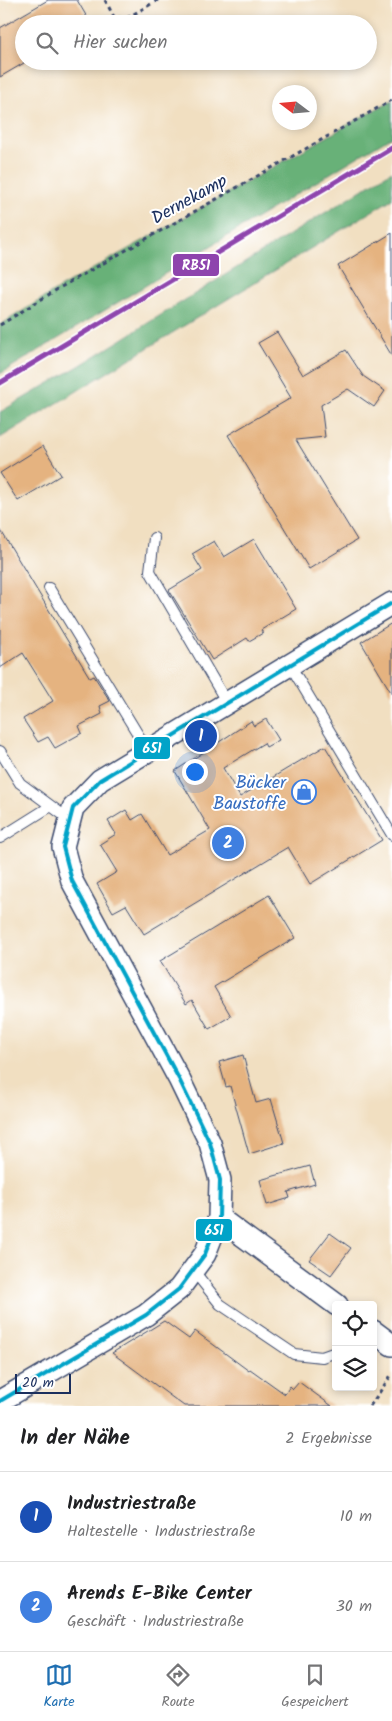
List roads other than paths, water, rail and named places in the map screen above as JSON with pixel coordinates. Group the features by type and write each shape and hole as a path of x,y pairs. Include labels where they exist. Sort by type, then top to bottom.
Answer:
{"street":[{"path":"0,1401 146,1315 179,1289 205,1254 219,1218 220,1180 210,1143 179,1079 72,881 63,848 73,808 100,780 392,603"},
{"path":"219,1218 332,1301"}],"lane":[{"path":"154,538 150,572 227,703"},
{"path":"49,588 148,751"},
{"path":"290,665 392,835"},
{"path":"0,751 20,783 70,820"},
{"path":"0,838 51,806"},
{"path":"193,1270 220,1304 294,1354 322,1357 332,1353"}],"place":[{"name":"Industriestraße","path":"201,736"},
{"name":"Bücker Baustoffe","path":"304,792"},
{"name":"Arends E-Bike Center","path":"228,843"}]}
